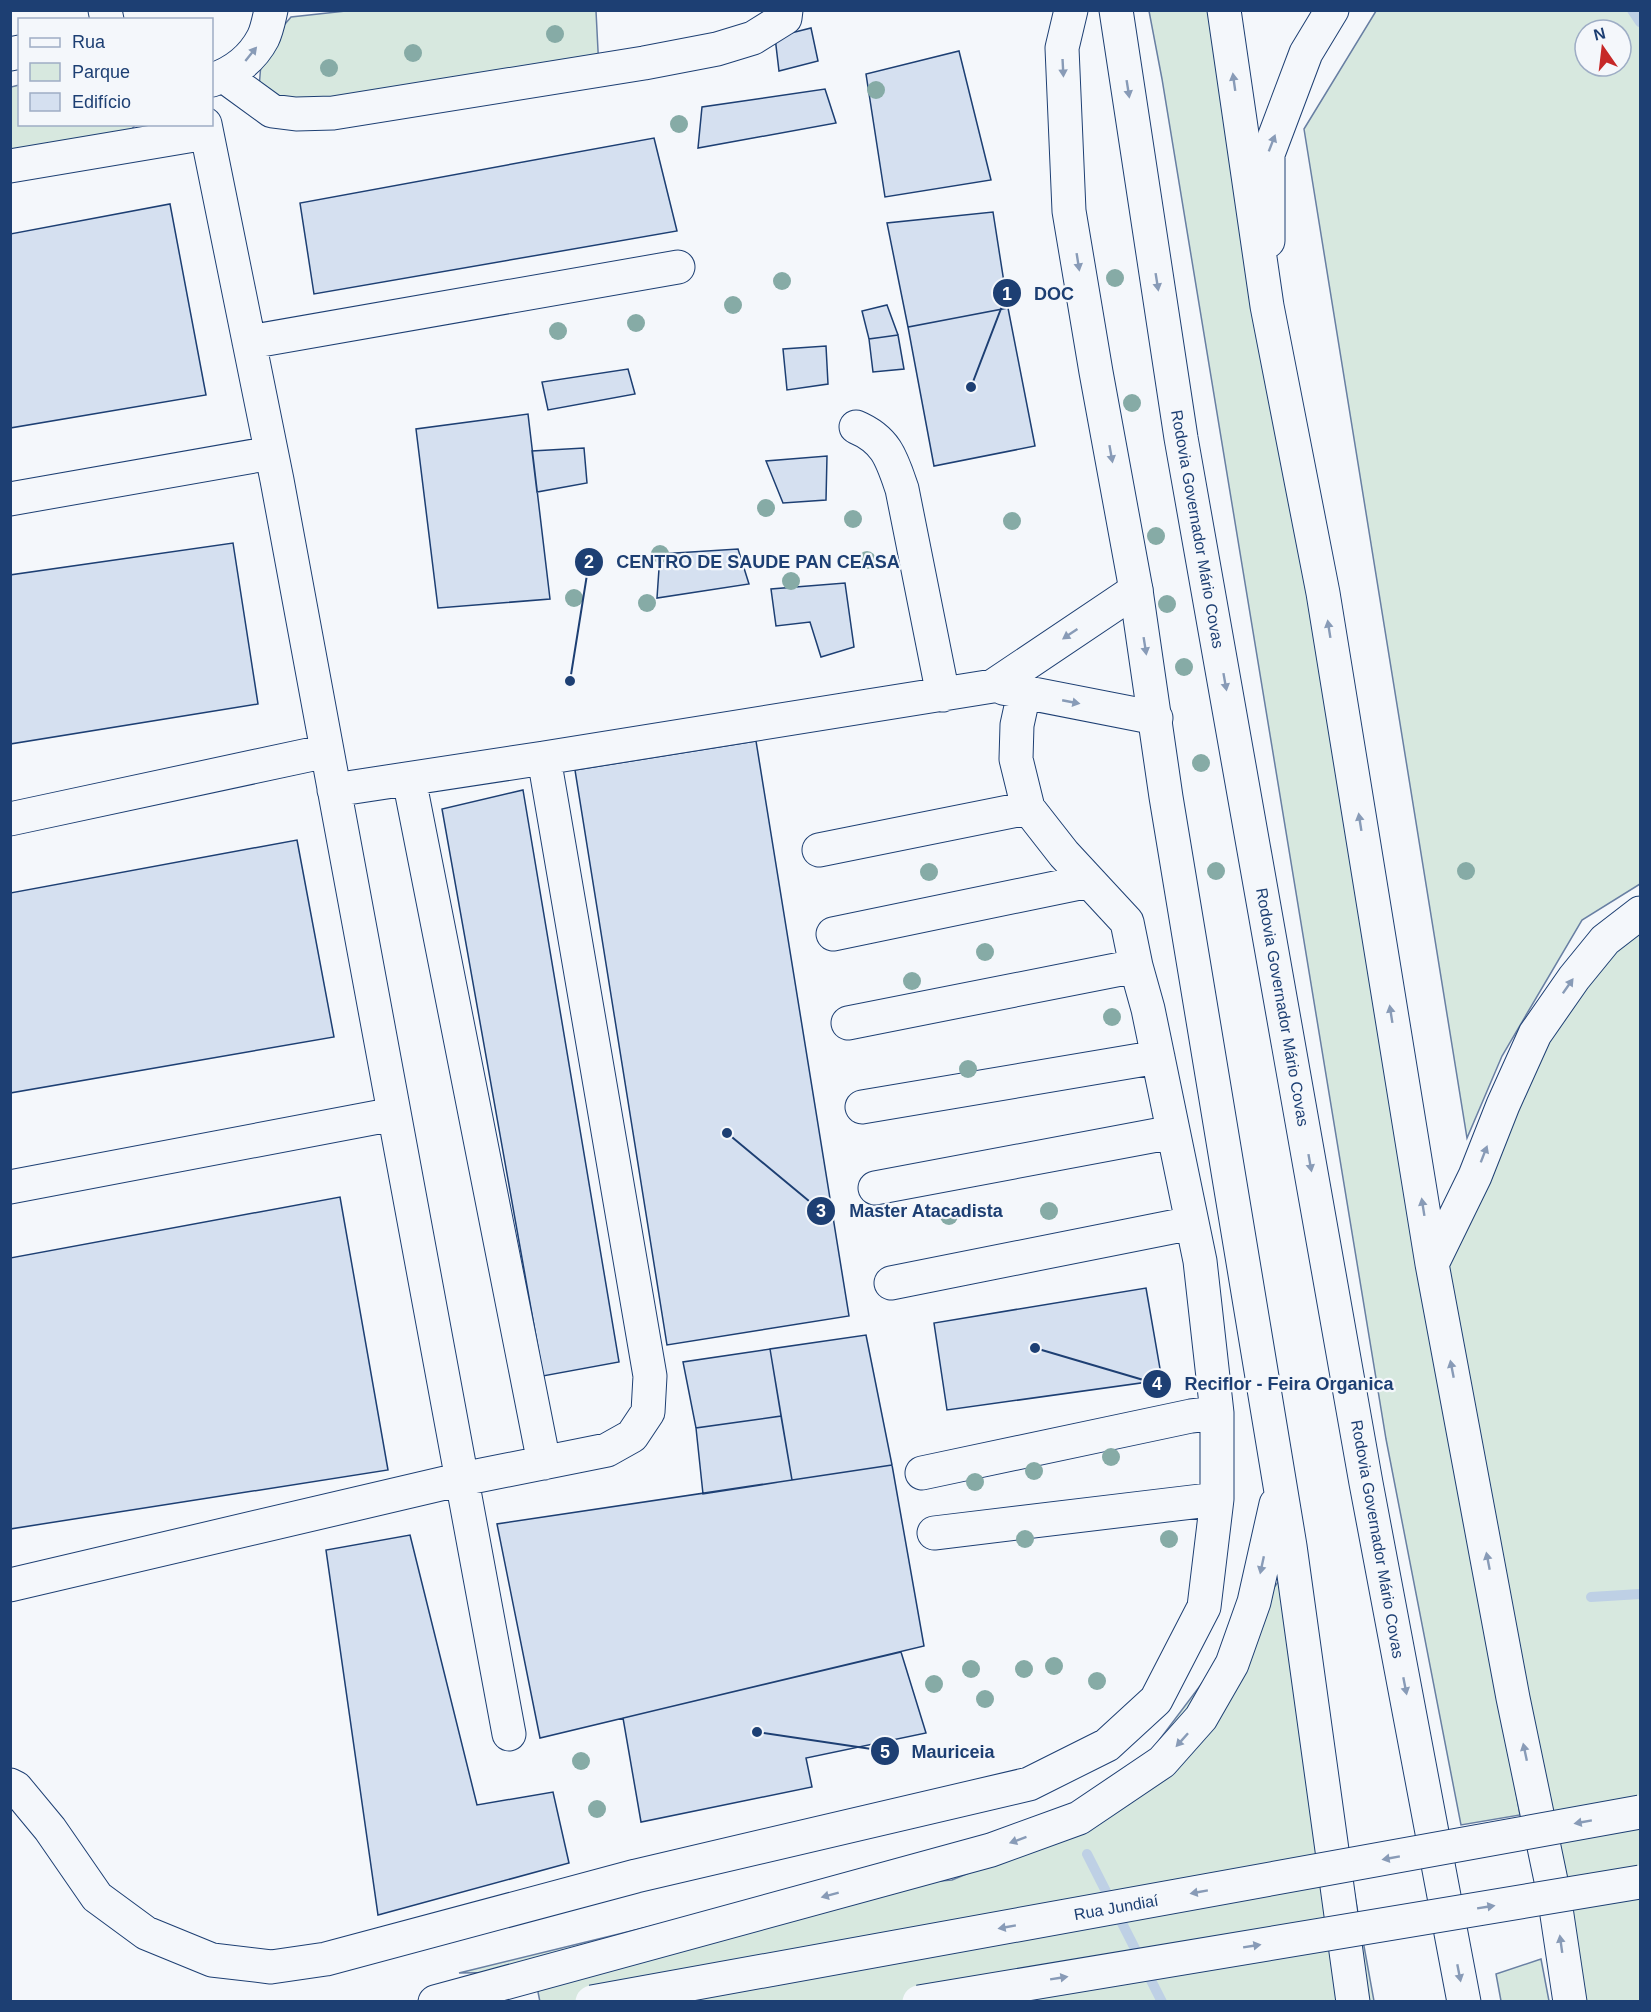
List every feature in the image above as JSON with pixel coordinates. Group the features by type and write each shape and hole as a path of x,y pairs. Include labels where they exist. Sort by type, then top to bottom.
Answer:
{"main road":[{"path":"271,10 264,37 247,60 218,78 272,111 296,114 333,113 645,63 717,49 753,38 769,30 785,18 786,10"},
{"path":"1071,10 1062,48 1069,211 1136,590 1168,808 1290,1545 1353,2001"},
{"name":"Rodovia Governador Mário Covas","path":"1116,10 1181,438 1366,1482 1464,2001"},
{"path":"1224,10 1267,306 1323,592 1432,1264 1513,1698 1554,1895 1570,2001"},
{"path":"1267,306 1268,154 1306,53 1332,10"},
{"path":"10,166 206,129 271,453 509,1734"},
{"path":"249,342 678,267"},
{"path":"856,427 873,434 891,457 903,489 943,695"},
{"path":"10,499 271,453"},
{"path":"1008,689 1136,590"},
{"path":"10,1785 16,1788 50,1829 97,1897 146,1933 212,1960 272,1967 326,1959 636,1876 1029,1784 1107,1745 1156,1700 1204,1607 1217,1499 1217,1413 1200,1261 1148,1009 1127,922 1064,854 1028,808 1016,759 1017,725 1008,689"},
{"path":"334,790 943,695 1008,689 1156,718"},
{"path":"10,819 327,751"},
{"path":"10,1585 462,1479 607,1450 632,1436 648,1412 650,1376 544,758"},
{"path":"409,779 544,1463"},
{"path":"819,850 1028,808"},
{"path":"833,934 1089,881"},
{"path":"1432,1264 1475,1176 1534,1034 1574,978 1605,940 1641,912"},
{"path":"848,1023 1136,966"},
{"path":"862,1107 1158,1057"},
{"path":"10,1187 394,1114"},
{"path":"875,1188 1173,1132"},
{"path":"891,1283 1192,1223"},
{"path":"922,1473 1191,1416 1217,1413"},
{"path":"435,2001 671,1939 991,1850 1079,1818 1162,1762 1202,1718 1232,1664 1254,1602 1280,1488"},
{"path":"934,1533 1217,1499"},
{"name":"Rua Jundiaí","path":"592,2001 1641,1812"},
{"path":"919,2001 1641,1882"}],"green space":[{"path":"355,10 596,11 599,70 296,114 259,88 262,51 291,17"},
{"path":"1149,11 1209,11 1520,1815 1461,1825 1386,1439"},
{"path":"1376,11 1640,11 1640,884 1582,920 1502,1056 1467,1138 1304,129"},
{"path":"18,85 18,126 134,126 118,148 11,164 11,87"},
{"path":"1640,913 1640,2001 1572,2001 1432,1264 1535,1034"},
{"path":"1294,1561 1374,2001 540,2002 534,1972 459,1973 783,1894 952,1880 1099,1820"},
{"path":"1541,1959 1549,2001 1501,2001 1496,1974"}],"building":[{"path":"811,28 818,61 779,71 775,37"},
{"path":"959,51 991,180 885,197 866,74"},
{"path":"825,89 836,123 698,148 702,107"},
{"path":"654,138 677,231 314,294 300,203"},
{"path":"170,204 206,395 10,428 10,234"},
{"path":"993,212 1008,308 908,327 887,223"},
{"path":"887,305 898,335 869,339 862,311"},
{"path":"1008,308 1035,446 934,466 908,327"},
{"path":"898,335 904,369 873,372 869,339"},
{"path":"826,346 828,384 787,390 783,349"},
{"path":"628,369 635,394 548,410 542,382"},
{"path":"528,414 550,599 438,608 416,429"},
{"path":"584,448 587,483 537,492 532,451"},
{"path":"827,456 826,500 783,503 766,461"},
{"path":"233,543 258,704 10,744 10,575"},
{"path":"738,549 749,584 657,598 660,554"},
{"path":"845,583 854,647 821,657 810,622 776,626 771,589"},
{"path":"756,741 849,1316 667,1345 575,770"},
{"path":"523,790 619,1362 543,1376 442,809"},
{"path":"297,840 334,1037 10,1093 10,893"},
{"path":"340,1197 388,1470 10,1529 10,1258"},
{"path":"1146,1288 1162,1380 947,1410 934,1323"},
{"path":"866,1335 892,1465 792,1480 770,1349"},
{"path":"770,1349 781,1416 696,1428 683,1362"},
{"path":"781,1416 792,1480 703,1494 696,1428"},
{"path":"892,1465 924,1646 540,1738 497,1524"},
{"path":"410,1535 477,1805 553,1792 569,1863 378,1915 326,1550"},
{"path":"901,1652 926,1733 806,1758 812,1787 641,1822 623,1718"}],"waterway":[{"path":"1632,10 1640,22"},
{"path":"1591,1597 1640,1594"},
{"path":"1087,1854 1162,2002"}],"place":[{"name":"DOC","path":"971,387"},
{"name":"CENTRO DE SAUDE PAN CEASA","path":"570,681"},
{"name":"Master Atacadista","path":"727,1133"},
{"name":"Reciflor - Feira Organica","path":"1035,1348"},
{"name":"Mauriceia","path":"757,1732"}]}
